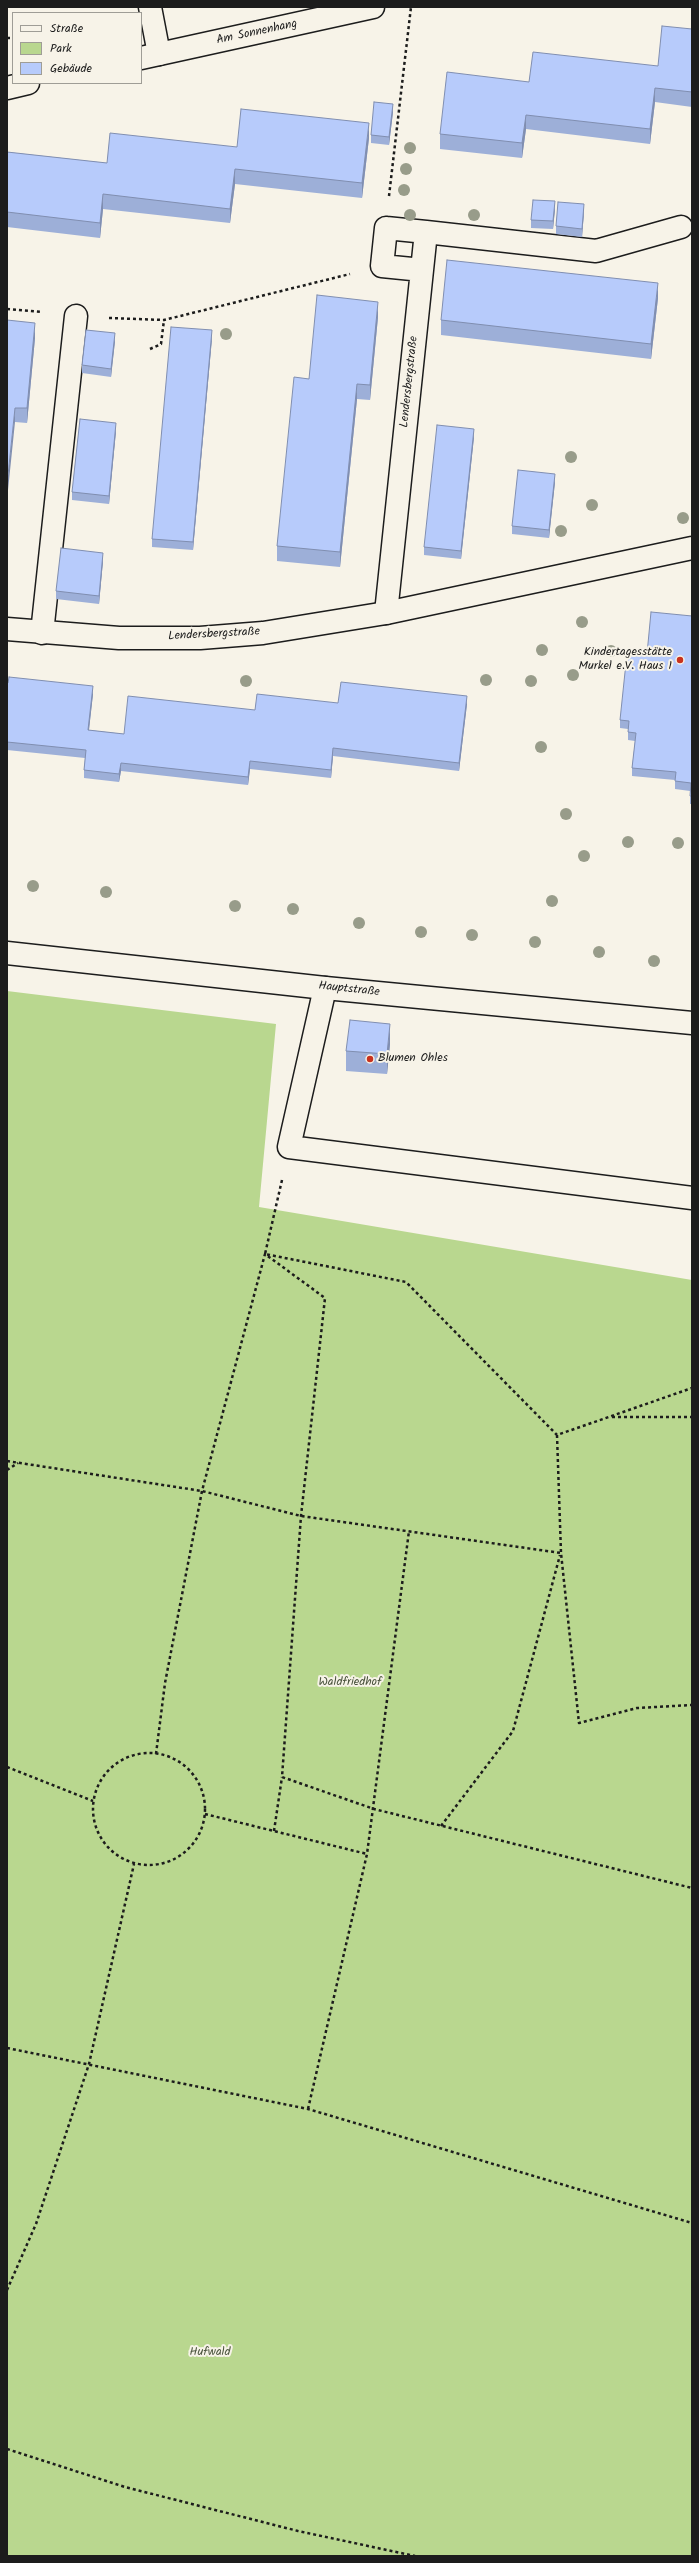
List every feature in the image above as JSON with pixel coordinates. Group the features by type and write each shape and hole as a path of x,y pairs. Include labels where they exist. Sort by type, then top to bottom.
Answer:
{"street":[{"path":"150,7 150,56"},
{"name":"Am Sonnenhang","path":"150,56 373,7"},
{"path":"7,88 24,84"},
{"path":"422,270 382,266 386,228 596,251 681,227"},
{"name":"Lendersbergstraße","path":"386,613 426,232"},
{"path":"42,633 76,316"},
{"name":"Lendersbergstraße","path":"7,629 119,638 200,638 263,633 386,613 692,548"},
{"name":"Hauptstraße","path":"7,952 325,988 692,1023"},
{"path":"325,988 289,1147 692,1198"}],"path":[{"path":"386,228 411,7"},
{"path":"150,349 162,344 164,320 382,266"},
{"path":"156,1754 165,1683 202,1491 265,1254 289,1147"},
{"path":"265,1254 406,1282 557,1435 561,1553 579,1723 637,1708 692,1704"},
{"path":"265,1254 326,1298 301,1516 282,1777 274,1831"},
{"path":"557,1435 692,1388"},
{"path":"609,1417 692,1417"},
{"path":"7,1461 202,1491 301,1516 561,1553"},
{"path":"7,1470 19,1462"},
{"path":"308,2109 367,1854 409,1531"},
{"path":"441,1826 513,1730 561,1553"},
{"path":"146,1753 156,1754 176,1760 192,1773 199,1783 205,1802 205,1814 196,1840 177,1858 158,1865 134,1864 113,1853 101,1838 94,1821 93,1801 102,1778 116,1764 127,1757 146,1753"},
{"path":"7,1767 93,1801"},
{"path":"282,1777 374,1809 692,1888"},
{"path":"205,1814 367,1854"},
{"path":"7,2290 36,2224 89,2064 134,1864"},
{"path":"7,2048 308,2109 692,2223"},
{"path":"7,2450 125,2487 298,2531 415,2556"}],"green space":[{"name":"Waldfriedhof","path":"7,991 276,1024 259,1207 692,1280 692,2556 7,2556"}],"building":[{"path":"662,26 692,29 692,92 655,88 650,129 526,115 522,143 440,134 447,72 529,82 533,52 658,66"},
{"path":"374,102 393,104 389,137 371,135"},
{"path":"241,109 369,123 362,183 235,169 230,209 103,194 100,223 7,212 7,152 107,163 110,133 237,147"},
{"path":"533,200 555,201 553,221 531,220"},
{"path":"558,202 584,204 582,229 556,226"},
{"path":"447,260 658,283 651,344 441,320"},
{"path":"317,295 378,302 370,385 357,384 340,552 277,546 294,377 309,379"},
{"path":"7,320 35,323 27,408 15,408 7,485"},
{"path":"171,327 212,330 193,542 152,539"},
{"path":"86,330 115,333 111,369 82,365"},
{"path":"80,419 116,423 109,496 72,492"},
{"path":"437,425 474,429 461,551 424,547"},
{"path":"518,470 555,474 549,530 512,526"},
{"path":"61,548 103,553 99,596 56,591"},
{"path":"651,612 692,616 692,796 690,796 691,783 675,781 676,772 632,768 636,733 628,732 629,721 620,720 627,653 647,654"},
{"path":"9,677 93,686 88,730 124,734 128,696 255,710 257,694 338,703 341,682 467,696 459,763 333,748 331,770 250,761 248,777 121,763 119,774 84,770 86,750 7,742 7,683"},
{"path":"350,1020 390,1024 387,1054 346,1051"}],"place":[{"name":"Kindertagesstätte Murkel e.V. Haus 1","path":"680,660"},
{"name":"Blumen Ohles","path":"370,1059"}],"park label":[{"name":"Hufwald","path":"210,2353"}]}
